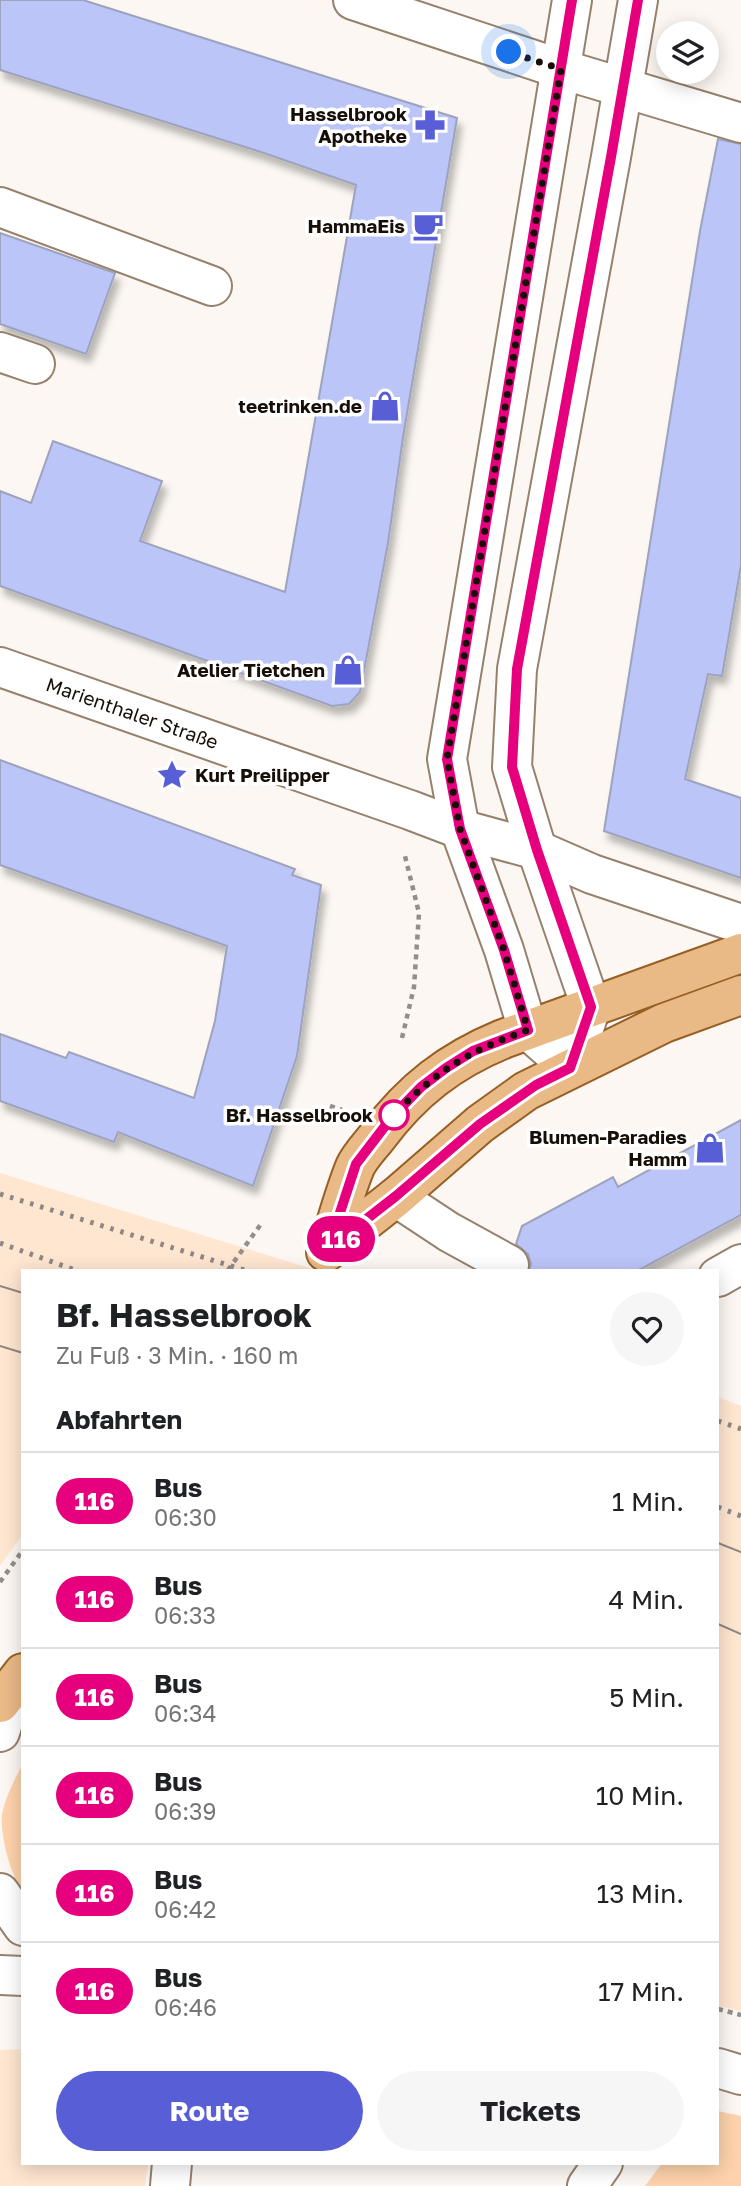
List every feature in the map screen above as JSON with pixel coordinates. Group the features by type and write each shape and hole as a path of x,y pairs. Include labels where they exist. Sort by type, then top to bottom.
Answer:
{"main road":[{"path":"320,1260 356,1164 392,1117 421,1087 446,1068 473,1051 741,953"},
{"path":"320,1260 489,1117 536,1085 682,1015 741,995"}],"street":[{"path":"353,0 561,69 741,123"},
{"path":"572,0 447,759 460,829 504,950 528,1030 570,1068 591,1007 537,850 512,767 517,669 638,0"},
{"path":"0,206 212,286"},
{"name":"Marienthaler Straße","path":"0,667 460,829 537,850 592,874 741,924"},
{"path":"396,1196 449,1231 509,1265"},
{"path":"719,1276 741,1264"},
{"path":"0,1732 12,1687"},
{"path":"0,1893 21,1923"},
{"path":"0,1975 21,1976"},
{"path":"719,2068 741,2075"},
{"path":"170,2186 172,2165"},
{"path":"587,2186 602,2165"}],"path":[{"path":"402,1038 414,987 419,913 405,856 410,810"},
{"path":"229,1269 261,1224"},
{"path":"0,1582 21,1553"},
{"path":"719,2009 741,2015"}],"shaded area":[{"path":"0,1173 313,1269 21,1269 21,1537 0,1566"},
{"path":"719,1397 741,1406 741,2011 719,2006"},
{"path":"21,1768 21,1888 10,1865 2,1823 2,1814"},
{"path":"21,2049 21,2165 148,2165 145,2186 0,2186 0,2050"},
{"path":"719,2111 741,2116 741,2186 645,2186 661,2165 719,2165"}],"building":[{"path":"0,0 83,0 457,118 403,437 388,543 360,692 349,704 332,706 0,586 0,491 31,503 53,441 162,481 140,541 285,592 356,185 261,152 0,70"},
{"path":"718,139 741,144 741,565 722,676 708,674 685,779 741,798 741,878 604,831 700,231"},
{"path":"0,233 115,273 86,354 0,324"},
{"path":"0,760 295,869 292,875 321,885 297,1056 253,1186 118,1132 114,1142 0,1101 0,1034 66,1058 69,1052 194,1098 215,1021 227,946 0,865"},
{"path":"741,1120 741,1215 641,1269 529,1269 531,1264 528,1254 516,1244 522,1226 613,1177 618,1187"}],"tram line":[{"path":"0,1286 21,1292"},
{"path":"0,1346 21,1352"},
{"path":"719,1543 741,1552"},
{"path":"719,1624 741,1634"}],"railway":[{"path":"0,1194 241,1269"},
{"path":"0,1243 72,1269"},
{"path":"719,1421 741,1429"},
{"path":"719,1507 741,1516"}],"bus line":[{"name":"116","path":"572,0 447,759 460,829 504,950 528,1030 473,1051 446,1068 421,1087 392,1117 356,1164 328,1249 517,1096 570,1068 591,1007 537,850 512,767 517,669 638,0"}],"place":[{"name":"Hasselbrook Apotheke","path":"430,125"},
{"name":"HammaEis","path":"428,226"},
{"name":"teetrinken.de","path":"385,406"},
{"name":"Atelier Tietchen","path":"348,670"},
{"name":"Kurt Preilipper","path":"172,775"},
{"name":"Bf. Hasselbrook","path":"394,1115"},
{"name":"Blumen-Paradies Hamm","path":"710,1148"}],"route":[{"path":"394,1115 392,1117 421,1087 446,1068 473,1051 528,1030 504,950 460,829 447,759 561,69 509,52"}]}
